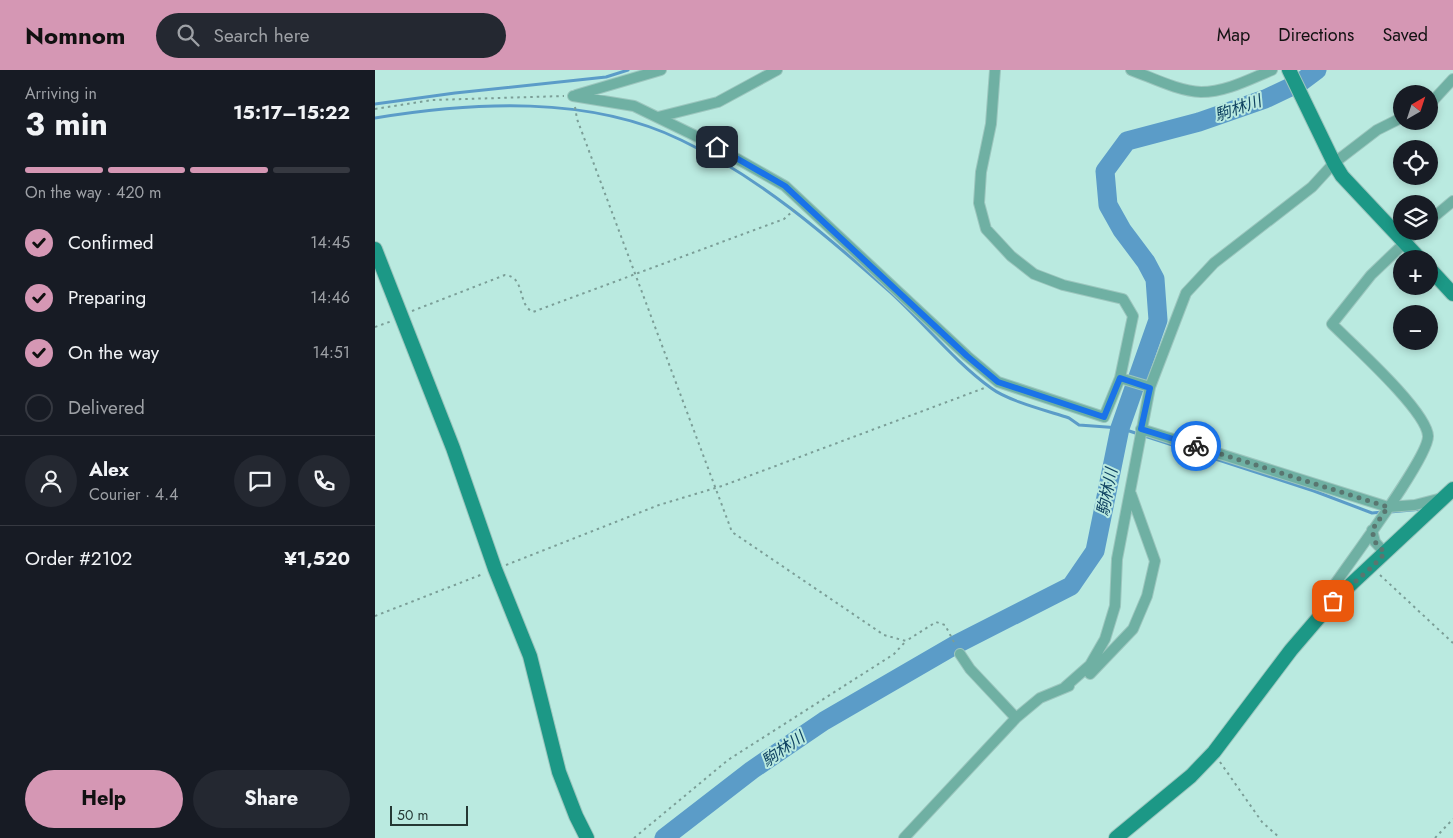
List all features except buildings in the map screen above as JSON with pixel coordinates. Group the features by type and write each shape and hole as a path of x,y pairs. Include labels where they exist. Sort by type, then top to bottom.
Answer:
{"street":[{"path":"573,96 661,70"},
{"path":"658,117 718,102 777,70"},
{"path":"573,96 634,106 743,160 785,186 967,356 998,382 1104,417 1120,378 1133,316 1123,299 1063,285 1034,274 1011,256 986,229 979,202 981,172 991,124 995,70"},
{"path":"1131,70 1169,84 1201,92 1229,88 1272,70"},
{"path":"1289,70 1342,176 1412,250"},
{"path":"1438,95 1453,79"},
{"path":"1065,688 1090,665 1105,639 1115,606 1117,558 1150,388 1186,293 1214,263 1312,187 1334,163 1377,130 1393,122"},
{"path":"1438,214 1453,201"},
{"path":"1335,584 1420,461 1429,437 1425,424 1410,403 1332,324 1371,275 1405,242"},
{"path":"375,249 453,448 495,569 530,656 559,772 576,816 587,838"},
{"path":"1438,278 1453,294"},
{"path":"1120,378 1150,388"},
{"path":"1141,429 1388,507 1415,505 1448,493"},
{"path":"904,838 1016,718 1040,698 1086,678 1133,629 1147,596 1155,561 1130,493"},
{"path":"1116,838 1191,776 1214,752 1291,650 1333,601 1372,567 1448,493"},
{"path":"1372,530 1375,542 1385,553"},
{"path":"960,654 970,669 1016,718"}],"path":[{"path":"375,108 432,100 573,96 577,119 732,532 884,635 906,641"},
{"path":"375,327 505,275 512,276 516,280 526,306 533,312 784,219 797,206"},
{"path":"375,616 659,506 716,488 998,382"},
{"path":"1372,567 1453,643"},
{"path":"634,838 728,760 894,654 906,641 936,622 945,625 960,654"},
{"path":"1214,752 1262,822 1280,838"},
{"path":"1435,838 1453,820"}],"waterway":[{"path":"375,104 455,93 606,77 628,70"},
{"name":"駒林川","path":"664,838 752,770 824,721 955,645 1071,586 1095,551 1120,428 1158,320 1155,279 1146,262 1122,230 1108,205 1105,171 1127,141 1199,122 1265,99 1301,82 1317,70"},
{"path":"375,118 451,108 530,106 570,109 608,115 645,125 710,155 738,171 791,208 890,292 952,355 998,393 1069,418 1079,425 1120,428 1314,491 1372,513 1383,512"},
{"path":"1390,512 1423,509"}],"way so far":[{"path":"1196,446 1388,507 1372,530 1375,542 1385,553 1333,601"}],"route":[{"path":"717,147 743,160 785,186 827,222 967,356 998,382 1104,417 1120,378 1150,388 1141,429 1196,446"}]}
